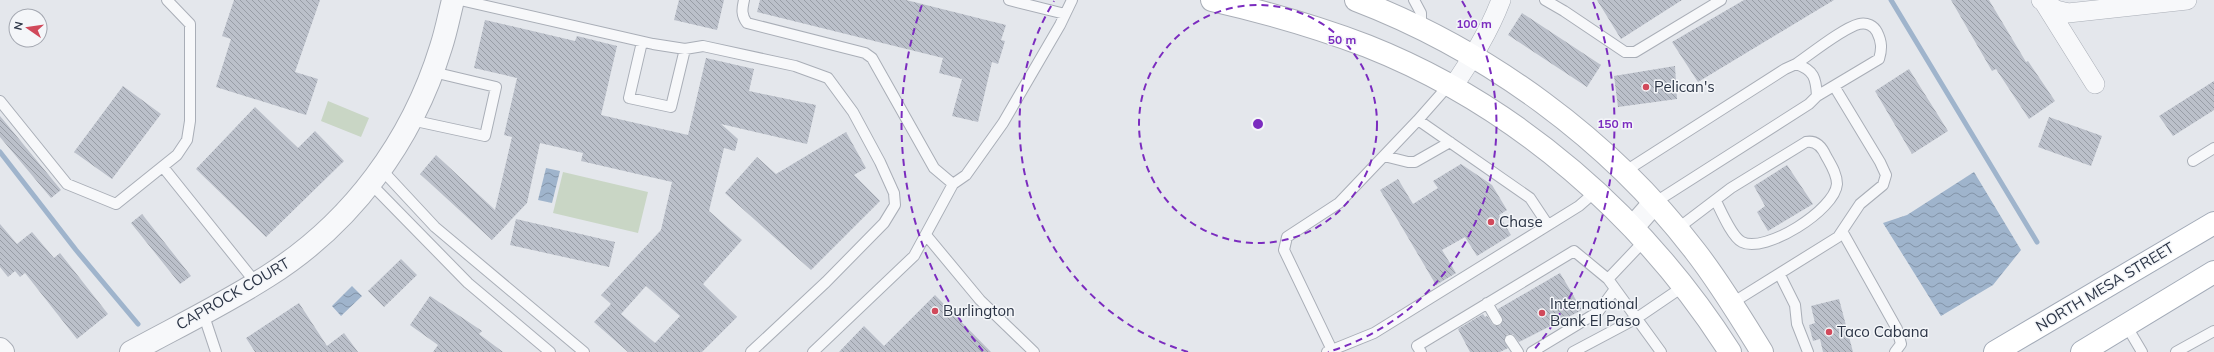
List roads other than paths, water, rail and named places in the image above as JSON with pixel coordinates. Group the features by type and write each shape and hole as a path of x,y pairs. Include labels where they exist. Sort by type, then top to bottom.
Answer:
{"main road":[{"path":"1212,0 1306,25 1366,46 1450,87 1494,113 1550,153 1639,233 1684,286 1710,320 1730,352"},
{"path":"1356,0 1421,29 1473,58 1548,108 1584,136 1624,172 1654,203 1695,250 1732,303 1762,352"},
{"name":"NORTH MESA STREET","path":"1995,352 2214,223"},
{"path":"2082,352 2214,272"}],"street":[{"name":"CAPROCK COURT","path":"131,352 256,283 316,241 345,214 376,177 397,147 411,120 433,72 442,46 453,0"},
{"path":"1450,87 1473,58 1492,22 1501,0"},
{"path":"2043,2 2056,10 2068,12 2187,0"},
{"path":"2043,2 2095,84"},
{"path":"1639,233 1654,203"},
{"path":"0,349 3,352"}],"lane":[{"path":"0,101 67,184 116,204 177,155 187,140 190,121 190,24 167,0"},
{"path":"460,0 642,42 685,49 703,46 746,55 795,66 828,78 853,112 880,162 894,192 895,205 884,223 826,282 751,352"},
{"path":"744,0 743,18 746,23 865,53 872,58 934,168 953,184"},
{"path":"1009,0 1065,14"},
{"path":"813,352 914,256 953,184 966,175 1003,123 1072,0"},
{"path":"1414,0 1421,13 1421,29"},
{"path":"1545,0 1625,52 1635,52 1721,0"},
{"path":"1624,172 1796,64 1850,28 1860,23 1869,24 1875,29 1880,38 1882,49 1879,59 1817,96 1809,104 1654,203"},
{"path":"642,42 629,98 671,107 685,49"},
{"path":"1796,64 1808,68 1816,81 1817,96"},
{"path":"411,120 485,136 496,87 433,72"},
{"path":"1732,303 1780,275 1838,237 1860,204 1883,185 1886,175 1875,152 1834,86"},
{"path":"1450,87 1339,203 1291,234 1286,243 1284,250 1329,351 1374,333 1579,206 1595,192"},
{"path":"1418,120 1530,198 1548,225"},
{"path":"1677,229 1716,201 1731,188 1806,142 1811,141 1819,144 1836,175 1834,194 1817,215 1770,241 1750,244 1737,238 1716,201"},
{"path":"1384,156 1414,162 1450,142"},
{"path":"2193,161 2214,148"},
{"path":"163,167 256,283"},
{"path":"376,177 468,283 550,352"},
{"path":"376,177 584,352"},
{"path":"1842,231 1897,329 1901,344 1895,352"},
{"path":"1608,279 1639,233"},
{"path":"926,235 980,300 1034,352"},
{"path":"1421,352 1417,346 1574,251 1608,279 1662,352"},
{"path":"1780,275 1795,305 1797,324 1808,352"},
{"path":"1573,352 1638,318 1684,286"},
{"path":"1532,352 1598,312 1615,289"},
{"path":"1487,303 1497,320"},
{"path":"203,313 216,352"},
{"path":"2126,325 2142,352"},
{"path":"2176,352 2214,331"},
{"path":"1510,340 1518,352"}],"water":[{"path":"546,168 560,171 552,203 538,200"},
{"path":"1974,172 2021,250 1993,285 1941,316 1883,223 1907,215"},
{"path":"352,286 362,296 341,316 332,306"}],"waterway":[{"path":"1891,0 2037,242"},
{"path":"0,152 76,250 138,324"}],"place":[{"name":"Pelican's","path":"1646,87"},
{"name":"Chase","path":"1491,222"},
{"name":"Burlington","path":"935,311"},
{"name":"International Bank El Paso","path":"1542,313"},
{"name":"Taco Cabana","path":"1829,332"}]}
